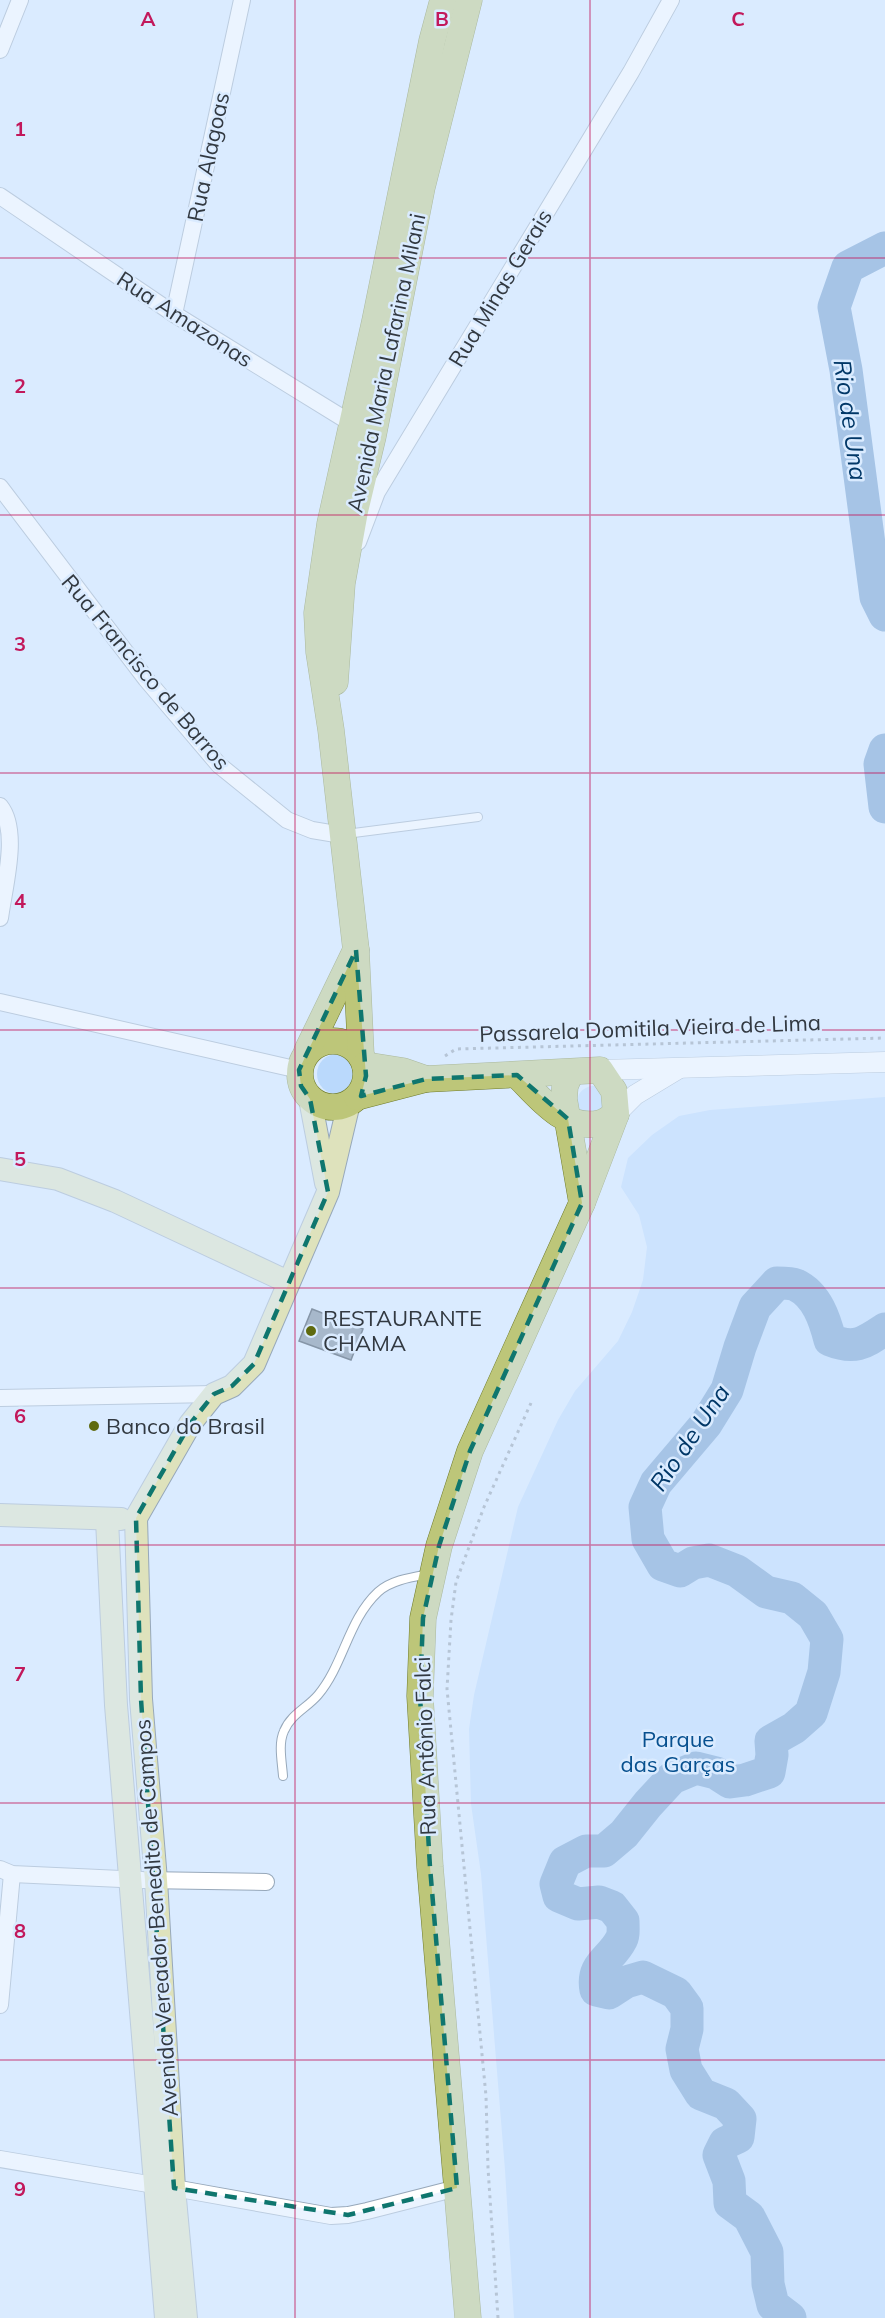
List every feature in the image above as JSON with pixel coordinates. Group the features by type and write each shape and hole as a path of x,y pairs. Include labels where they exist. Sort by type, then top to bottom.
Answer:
{"main road":[{"name":"Avenida Maria Lafarina Milani","path":"331,730 342,583 355,510 363,430 432,41 442,0"},
{"name":"Avenida Maria Lafarina Milani","path":"342,835 331,730 319,652 317,613 330,524 363,430 469,0"},
{"path":"432,41 458,48"},
{"path":"0,1515 106,1520 136,1518 189,1424 214,1394 232,1386 254,1364 328,1192 353,1100 364,1087 366,1076 356,950 342,835"},
{"path":"328,1192 310,1100 301,1086 303,1060 356,950"},
{"path":"303,1060 325,1041 345,1042 363,1060 429,1079"},
{"path":"310,1100 329,1107 429,1079 600,1070 614,1092 616,1114 601,1123 585,1124 568,1119 552,1110 517,1075"},
{"path":"571,1072 565,1086 564,1099 582,1203"},
{"name":"Rua Antônio Falci","path":"468,2318 430,1867 420,1696 423,1618 439,1545 470,1451 582,1203 616,1114"},
{"path":"0,1169 58,1179 115,1201 288,1282"},
{"name":"Avenida Vereador Benedito de Campos","path":"136,1518 141,1699 156,1880 166,2318"},
{"name":"Avenida Vereador Benedito de Campos","path":"106,1520 116,1705 130,1880 164,2186 186,2318"},
{"path":"116,1705 141,1699"}],"street":[{"path":"0,50 20,0"},
{"name":"Rua Alagoas","path":"174,314 242,0"},
{"name":"Rua Minas Gerais","path":"342,583 377,492 671,0"},
{"name":"Rua Amazonas","path":"0,195 174,314 363,430"},
{"name":"Rua Francisco de Barros","path":"0,487 146,680 219,765 287,820 312,830 342,835"},
{"path":"330,524 355,510 377,492"},
{"path":"0,806 10,829 10,848 0,918"},
{"path":"0,1002 303,1060"},
{"path":"600,1070 885,1062"},
{"path":"616,1114 647,1086 683,1066"},
{"path":"0,1398 214,1394"},
{"path":"1,1994 6,1872 130,1880 266,1882"},
{"path":"0,2159 331,2216 357,2213 457,2188"}],"lane":[{"path":"342,835 478,817"},
{"path":"283,1776 281,1749 283,1732 293,1716 317,1696 330,1678 356,1620 379,1591 405,1579 433,1573"}],"path":[{"name":"Passarela Domitila Vieira de Lima","path":"429,1079 439,1062 449,1052 456,1049 885,1038"},
{"path":"498,2318 486,2096 447,1689 456,1582 484,1507 531,1403"}],"highlighted area":[{"path":"356,950 366,1076 361,1096 426,1079 517,1075 568,1119 582,1203 470,1451 439,1546 423,1618 420,1696 430,1867 457,2188 348,2215 174,2188 141,1699 136,1518 190,1424 214,1394 232,1386 254,1364 328,1192 310,1099 301,1086 299,1070"}],"green space":[{"path":"337,1054 351,1060 357,1074 351,1088 337,1094 323,1088 317,1074 323,1060"},
{"path":"591,1086 597,1086 604,1092 603,1115 578,1110 580,1092"},
{"name":"Parque das Garças","path":"885,1097 885,2318 514,2318 505,2170 481,1874 471,1804 469,1729 474,1695 518,1507 558,1420 575,1391 618,1341 632,1312 643,1280 647,1247 639,1215 621,1187 628,1158 652,1135 679,1116 710,1110"}],"building":[{"path":"312,1309 363,1329 351,1360 299,1341"}],"waterway":[{"name":"Rio de Una","path":"885,248 848,267 834,307 846,370 876,597 885,615"},
{"name":"Rio de Una","path":"885,750 880,764 885,807"},
{"name":"Rio de Una","path":"790,2318 773,2305 768,2284 767,2252 749,2217 730,2203 729,2181 719,2155 725,2143 738,2137 740,2119 726,2104 701,2094 686,2070 682,2049 687,2029 687,2008 676,1993 643,1977 626,1982 609,1993 596,1990 596,1974 622,1938 623,1921 612,1907 599,1902 578,1904 559,1896 556,1884 565,1862 586,1851 604,1851 624,1834 672,1778 696,1768 716,1773 730,1782 769,1772 772,1755 771,1741 794,1728 811,1713 824,1672 827,1639 813,1615 792,1598 766,1592 737,1571 709,1560 693,1563 680,1571 663,1565 648,1539 645,1507 656,1483 706,1424 727,1390 755,1307 777,1283 796,1285 809,1295 823,1316 830,1340 853,1345 859,1344 885,1329"}],"place":[{"name":"RESTAURANTE CHAMA","path":"311,1331"},
{"name":"Banco do Brasil","path":"94,1426"}]}
